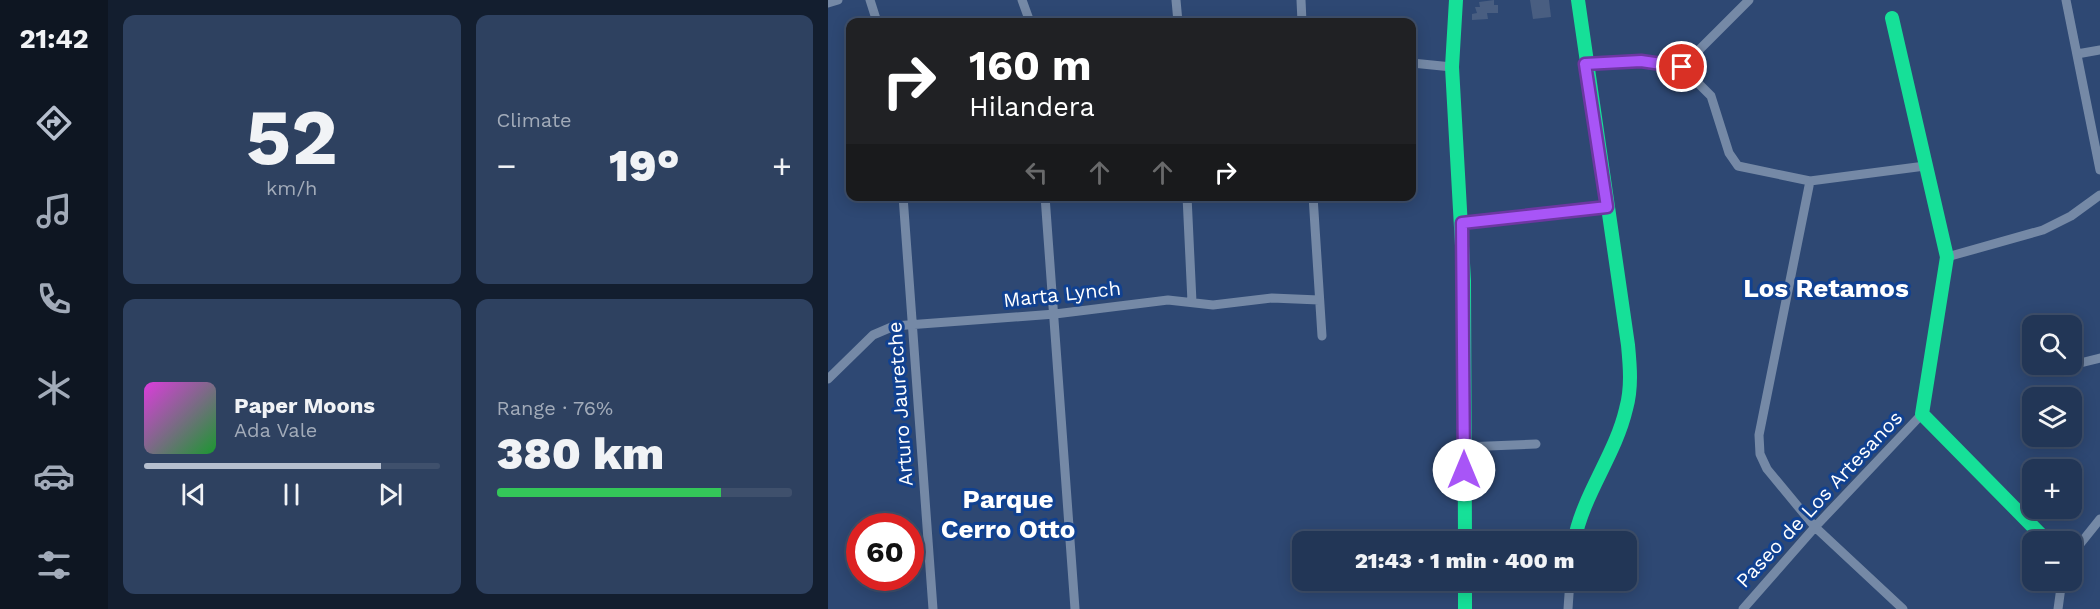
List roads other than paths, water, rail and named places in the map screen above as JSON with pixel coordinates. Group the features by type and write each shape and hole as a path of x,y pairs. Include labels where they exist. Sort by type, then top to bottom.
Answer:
{"street":[{"path":"828,3 838,0"},
{"path":"870,0 876,18"},
{"path":"1022,0 1029,18"},
{"path":"1176,0 1178,18"},
{"path":"1301,0 1302,18"},
{"path":"1456,0 1452,67 1462,223 1465,531"},
{"path":"1576,531 1579,511 1624,420 1629,400 1628,345 1585,64 1578,0"},
{"path":"1682,67 1749,0"},
{"path":"2066,0 2100,170"},
{"path":"1892,18 1947,257 1922,414 2036,531"},
{"path":"2077,54 2100,50"},
{"path":"1585,64 1641,61 1682,67 1711,96 1729,153 1738,166 1810,182 1925,166"},
{"path":"1416,63 1452,67"},
{"path":"1810,182 1759,435 1760,454 1767,468 1815,527 1903,609"},
{"path":"1947,257 2043,230 2071,216 2100,195"},
{"name":"Arturo Jauretche","path":"903,201 933,609"},
{"path":"1045,201 1075,609"},
{"path":"1187,201 1192,302"},
{"path":"1313,201 1322,336"},
{"path":"1462,223 1607,207"},
{"name":"Marta Lynch","path":"828,380 873,335 882,329 912,324 1055,314 1168,300 1214,305 1272,298 1319,300"},
{"path":"2082,362 2100,358"},
{"name":"Paseo de Los Artesanos","path":"1743,609 1815,527 1922,414"},
{"path":"1464,447 1536,444"},
{"path":"2082,542 2100,519"},
{"path":"1465,591 1465,609"},
{"path":"1568,609 1569,591"},
{"path":"2058,609 2060,591"}],"district":[{"name":"Los Retamos","path":"1826,288"},
{"name":"Parque Cerro Otto","path":"1008,514"}]}
